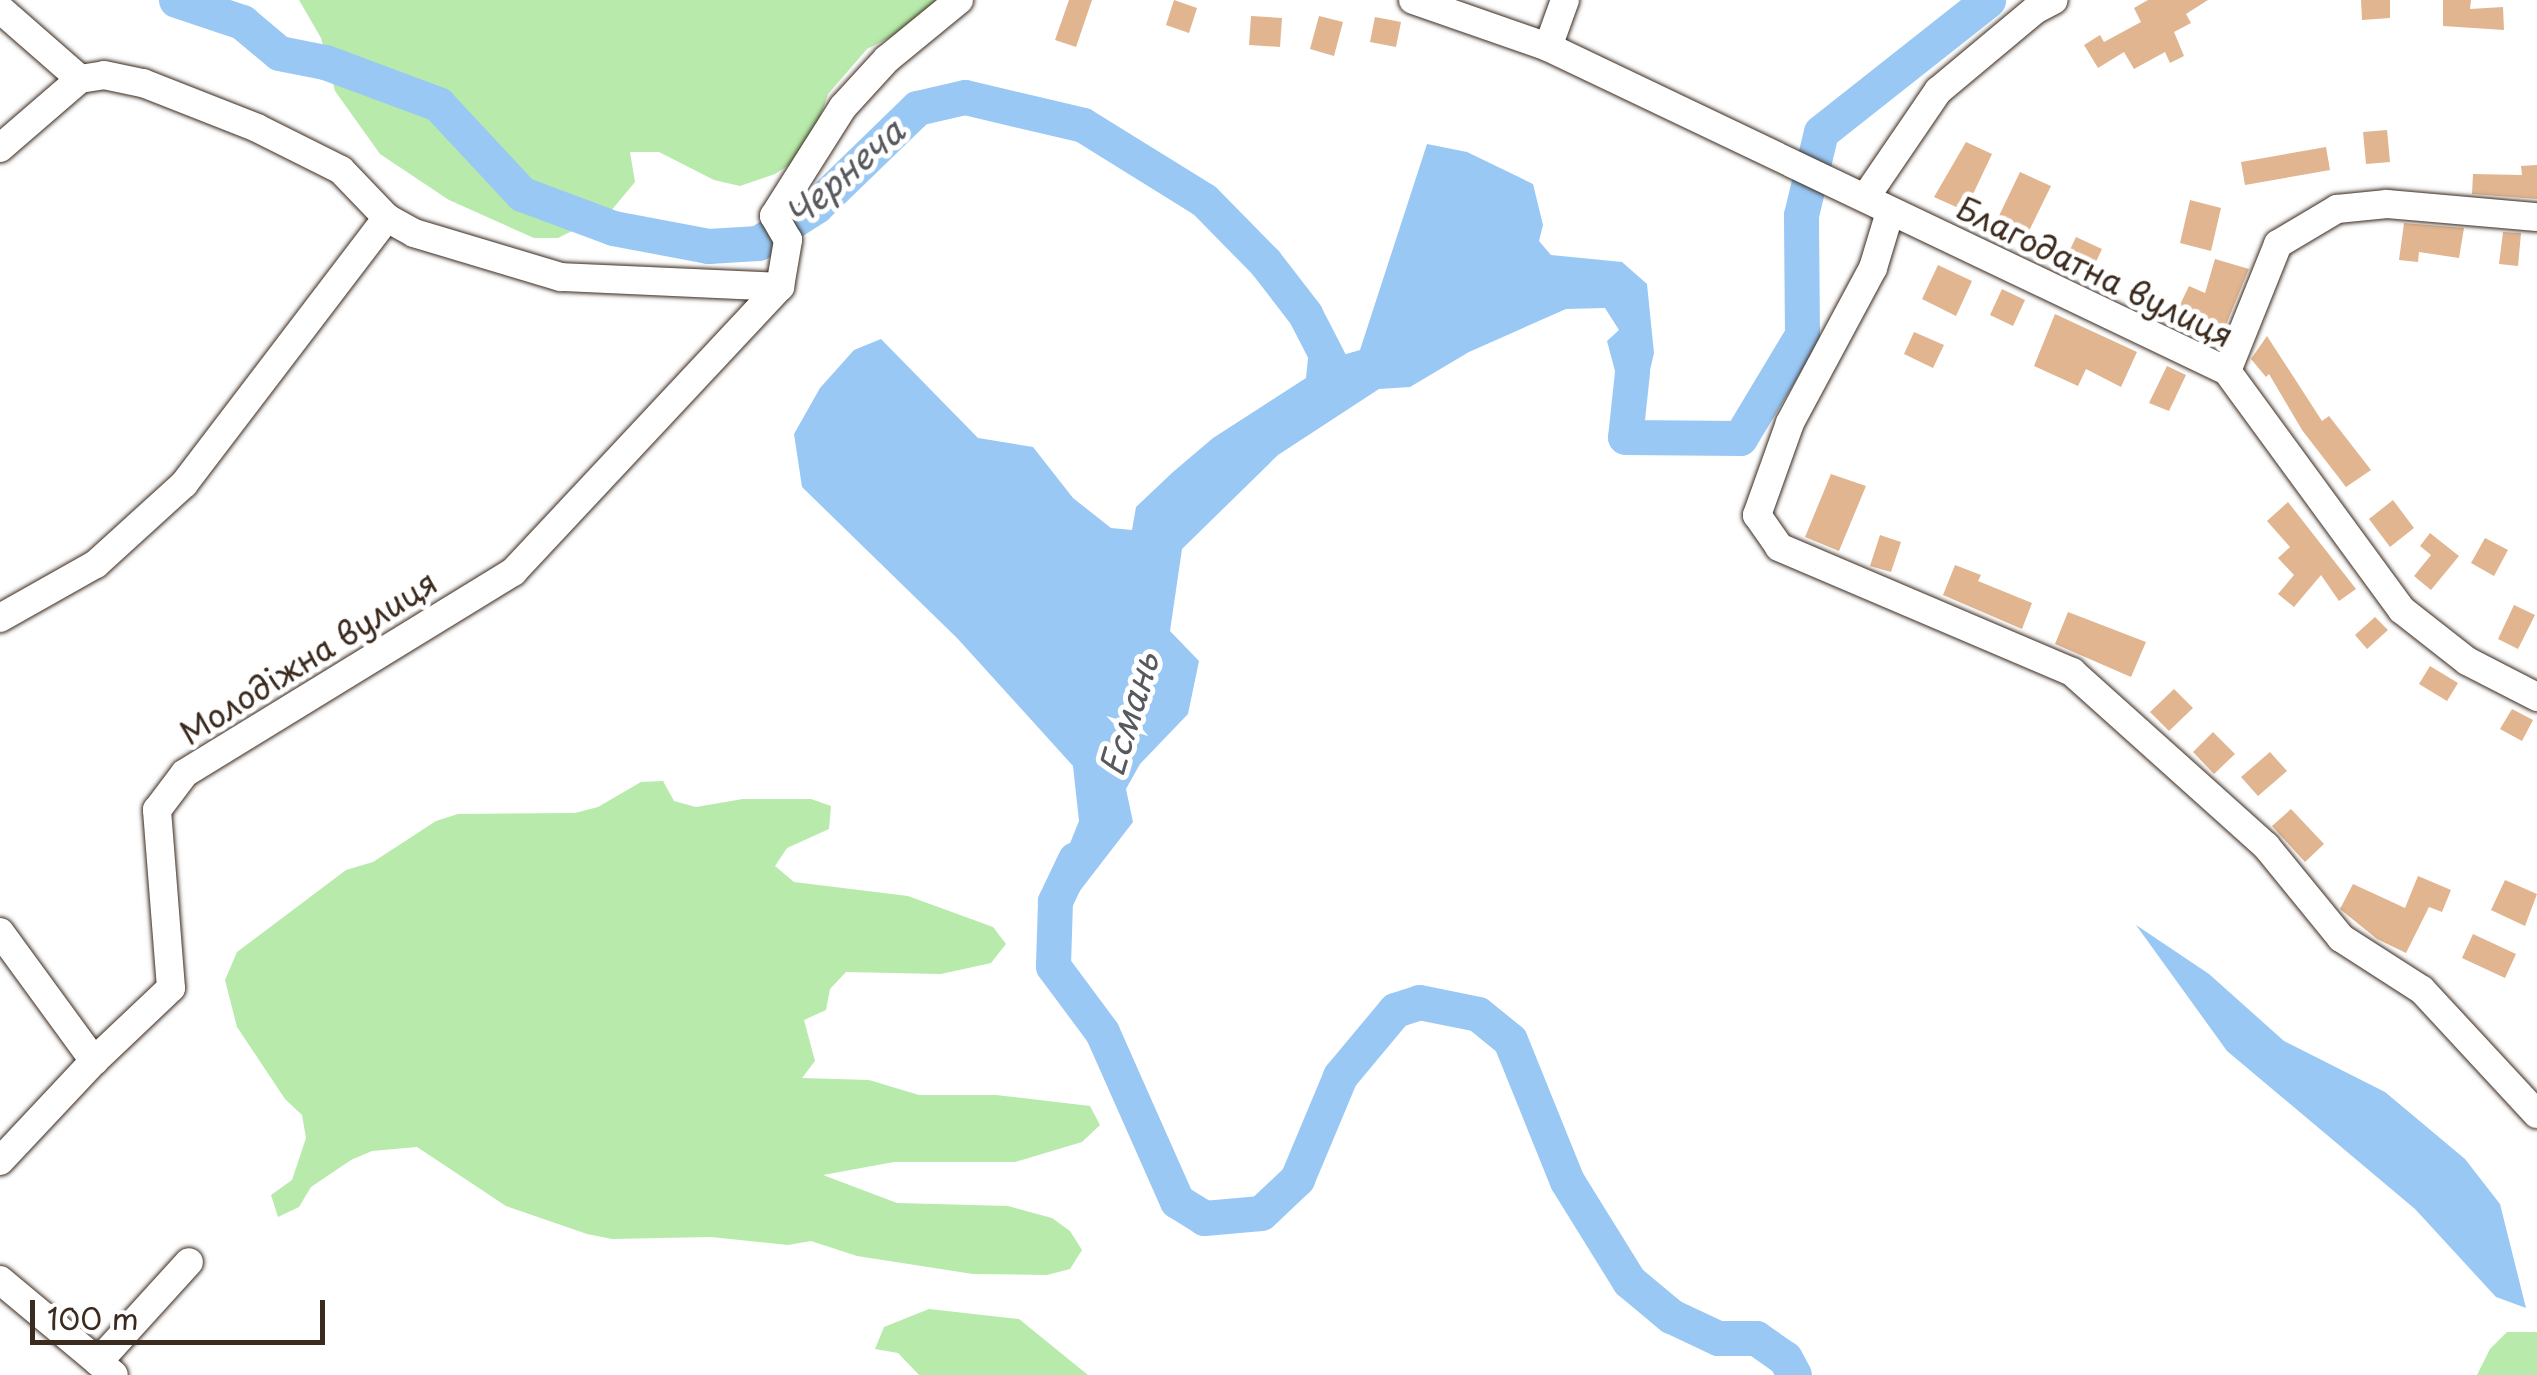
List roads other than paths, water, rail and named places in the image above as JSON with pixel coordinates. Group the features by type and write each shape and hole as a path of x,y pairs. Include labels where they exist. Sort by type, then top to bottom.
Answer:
{"street":[{"path":"0,148 80,79 104,75 143,83 257,128 341,170 387,218 414,232 561,277 780,287 788,240 774,216 844,108 888,59 959,0"},
{"name":"Благодатна вулиця","path":"1414,0 1548,47 2227,370 2402,610 2467,661 2537,697"},
{"path":"1548,47 1565,0"},
{"path":"1856,193 1938,92 2035,10 2054,0"},
{"path":"1,10 80,79"},
{"path":"2227,370 2278,244 2337,209 2387,204 2537,217"},
{"path":"1890,212 1873,268 1790,423 1758,515 1779,548 2072,672 2266,846 2341,938 2422,990 2537,1114"},
{"path":"0,618 96,564 184,484 387,218"},
{"name":"Молодіжна вулиця","path":"0,1162 94,1061 172,988 156,810 185,774 513,572 780,287"},
{"path":"0,932 94,1061"},
{"path":"0,1280 106,1368 188,1262"}],"water":[{"path":"1427,144 1467,152 1533,184 1543,225 1539,241 1551,255 1622,262 1647,284 1654,353 1647,383 1627,416 1607,341 1619,330 1605,308 1566,309 1469,352 1410,387 1379,389 1278,455 1182,549 1170,631 1199,661 1188,714 1140,764 1126,789 1133,822 1072,901 1055,901 1060,868 1079,821 1073,766 957,638 802,487 794,434 820,388 854,350 881,339 978,438 1033,447 1073,498 1111,528 1132,530 1136,507 1173,472 1213,438 1306,378 1309,348 1329,359 1360,350"},
{"path":"2136,925 2209,974 2284,1041 2385,1092 2465,1159 2500,1204 2526,1308 2496,1297 2415,1209 2227,1051"}],"waterway":[{"name":"Чернеча","path":"176,0 242,22 279,53 325,62 438,104 522,194 613,228 708,246 758,243 816,206 917,108 965,97 1083,125 1204,200 1265,262 1305,314 1343,388"},
{"name":"Есмань","path":"1632,372 1625,437 1740,438 1802,335 1801,215 1821,132 1988,0"},
{"name":"Есмань","path":"1075,859 1055,901 1053,966 1102,1032 1177,1201 1204,1218 1261,1213 1297,1179 1340,1076 1395,1010 1419,1002 1478,1014 1510,1040 1567,1181 1629,1281 1671,1316 1718,1338 1756,1338 1785,1358 1794,1375"}]}
